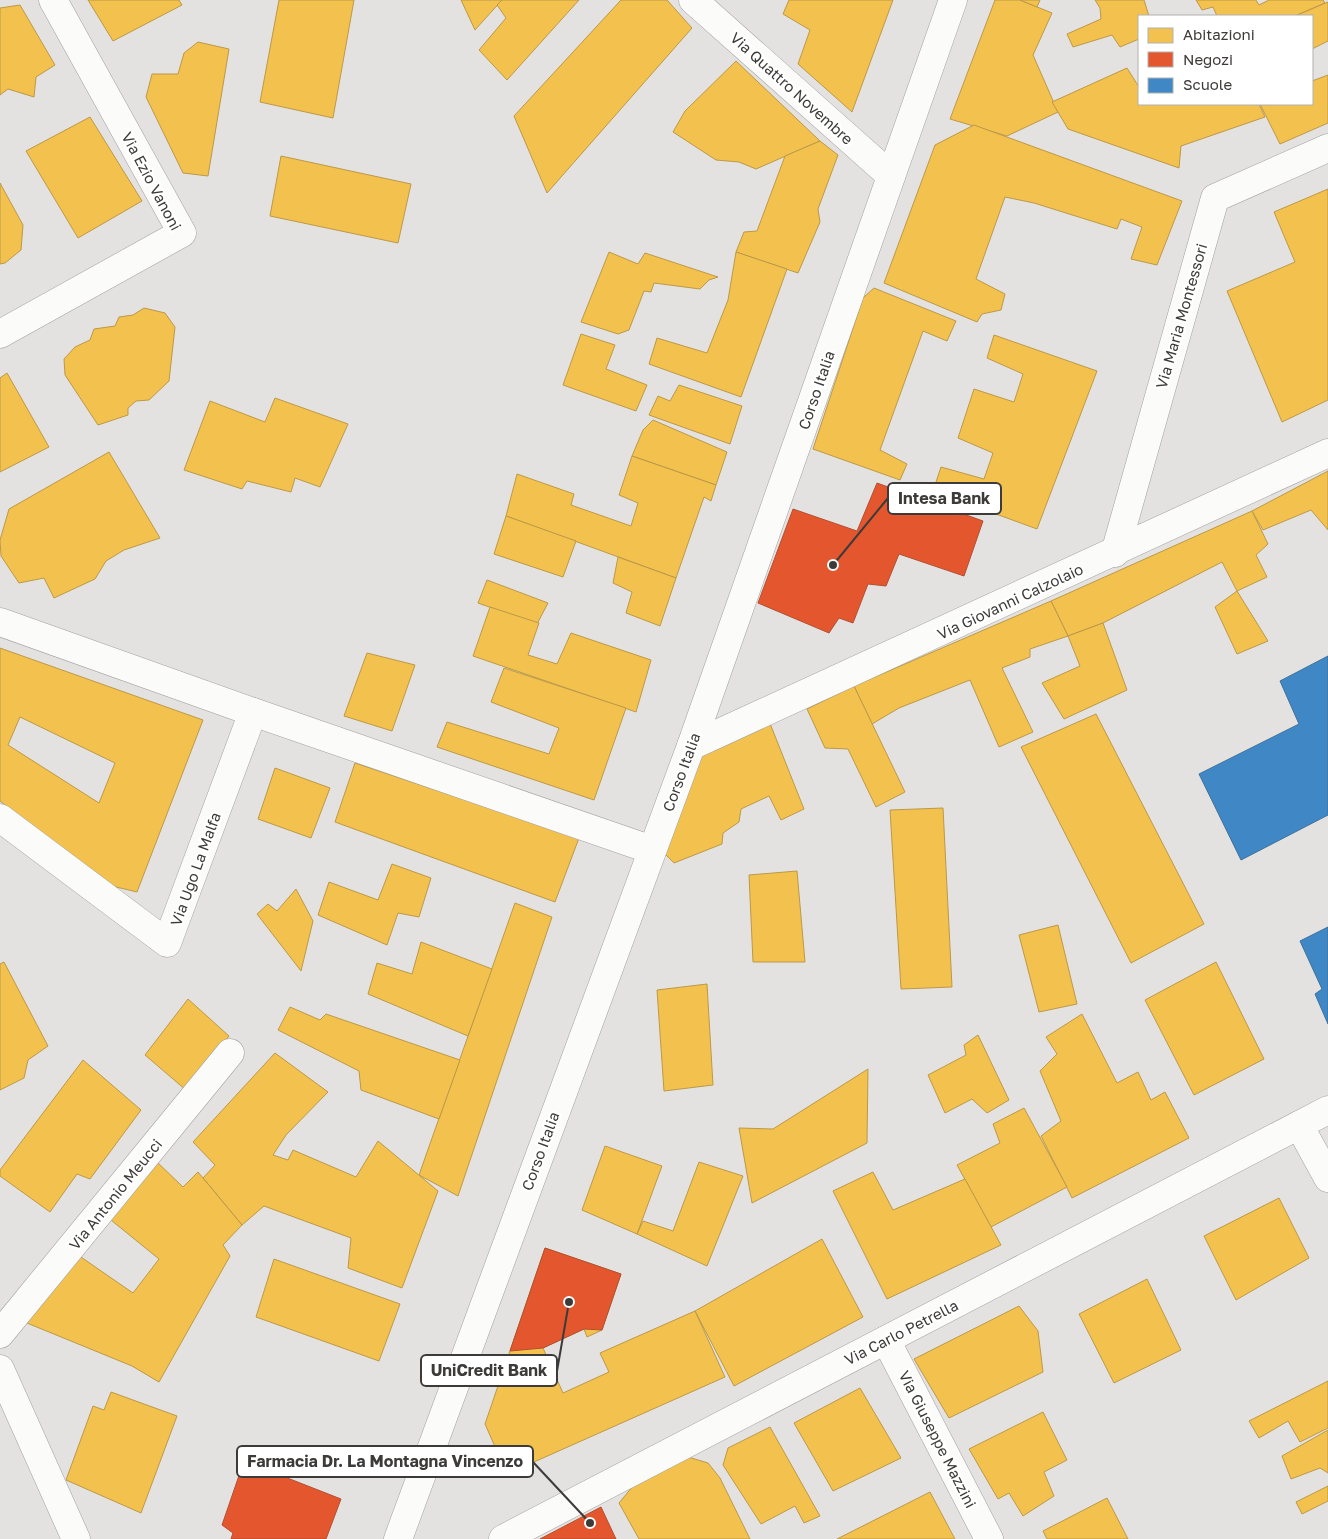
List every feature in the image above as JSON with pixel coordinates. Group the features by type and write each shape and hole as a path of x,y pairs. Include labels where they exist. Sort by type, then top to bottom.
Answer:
{"street":[{"name":"Via Ezio Vanoni","path":"0,334 182,234 53,0"},
{"name":"Via Quattro Novembre","path":"693,0 891,176"},
{"name":"Corso Italia","path":"398,1539 691,746 953,0"},
{"name":"Via Maria Montessori","path":"1115,553 1214,198 1328,148"},
{"name":"Via Giovanni Calzolaio","path":"691,746 1115,553 1328,453"},
{"path":"0,622 652,850"},
{"name":"Via Ugo La Malfa","path":"0,818 167,943 253,712"},
{"name":"Via Antonio Meucci","path":"0,1334 230,1053"},
{"name":"Via Carlo Petrella","path":"504,1539 1328,1110"},
{"path":"1299,1125 1328,1178"},
{"name":"Via Giuseppe Mazzini","path":"886,1340 989,1539"},
{"path":"0,1369 76,1539"}],"building: Abitazioni":[{"path":"88,0 179,0 182,5 113,41"},
{"path":"279,0 354,0 333,118 260,102"},
{"path":"461,0 502,0 475,30"},
{"path":"502,0 579,0 507,80 479,50 506,18 497,5"},
{"path":"621,0 667,0 692,28 547,193 514,116"},
{"path":"789,0 893,0 852,112 798,64 810,30 783,14"},
{"path":"995,0 1020,0 1052,13 1033,55 1058,112 1007,136 950,119"},
{"path":"1020,0 1040,0 1037,7"},
{"path":"1095,0 1144,0 1149,15 1138,15 1138,39 1120,47 1112,35 1073,47 1067,34 1101,19 1100,8"},
{"path":"1196,0 1256,0 1259,5 1269,0 1323,0 1325,3 1297,15 1217,15 1213,7 1202,10"},
{"path":"1328,2 1328,41 1313,48 1313,15 1297,15"},
{"path":"20,5 55,65 36,77 34,97 8,89 0,95 0,8"},
{"path":"198,42 229,49 208,176 183,173 146,97 152,74 178,74 184,53"},
{"path":"736,61 820,141 756,169 739,162 716,160 673,132 685,111"},
{"path":"1127,68 1138,85 1138,105 1259,105 1265,117 1181,146 1179,168 1068,129 1052,102"},
{"path":"1328,75 1328,123 1280,144 1260,105 1313,105 1313,81"},
{"path":"90,117 142,201 78,238 26,151"},
{"path":"974,125 1182,201 1157,265 1131,259 1142,227 1121,219 1117,229 1034,203 1005,197 976,279 1005,294 1001,310 982,314 977,322 884,283 935,145"},
{"path":"820,141 838,155 818,209 820,222 798,273 736,252 744,232 757,231 785,156"},
{"path":"281,156 411,184 398,243 270,216"},
{"path":"0,183 23,225 21,250 5,263 0,264"},
{"path":"1328,189 1328,400 1282,422 1227,291 1295,262 1274,212"},
{"path":"609,252 638,264 645,253 718,277 709,280 700,289 654,283 651,292 644,291 629,330 618,334 581,322"},
{"path":"736,252 787,269 741,397 649,364 657,338 707,353 728,300"},
{"path":"874,288 956,321 947,341 923,331 880,450 907,464 900,480 813,449 863,298"},
{"path":"144,308 165,313 175,327 169,381 149,400 136,401 128,408 128,415 98,425 65,375 64,359 75,347 90,340 94,329 115,326 119,317 133,315"},
{"path":"581,334 615,345 606,369 647,385 636,411 563,385"},
{"path":"994,335 1097,371 1037,529 933,491 941,467 984,479 993,453 958,438 974,389 1014,402 1023,374 987,358"},
{"path":"7,373 49,447 0,472 0,378"},
{"path":"679,385 742,406 730,444 649,415 658,396 670,401"},
{"path":"275,398 348,424 320,487 295,478 291,492 247,481 242,489 184,470 210,401 265,422"},
{"path":"653,420 727,452 716,485 632,456 643,430"},
{"path":"109,452 160,538 124,550 106,561 95,579 54,598 44,578 19,583 1,556 0,540 9,509"},
{"path":"632,456 716,485 711,501 704,497 676,578 506,516 517,474 574,494 571,505 631,526 638,503 619,495"},
{"path":"1328,471 1328,530 1311,510 1263,530 1252,511"},
{"path":"1252,511 1268,544 1256,555 1267,577 1237,591 1222,562 1103,623 1068,636 1051,601"},
{"path":"506,516 576,541 563,577 494,554"},
{"path":"618,557 676,578 660,626 626,613 632,592 613,583"},
{"path":"487,580 548,603 537,624 478,603"},
{"path":"1237,591 1268,641 1237,654 1215,607"},
{"path":"1051,601 1068,636 1030,649 1030,657 1002,668 1033,732 999,747 970,680 899,708 872,724 854,686"},
{"path":"490,607 539,623 528,655 557,664 571,633 651,660 636,712 473,656"},
{"path":"1103,623 1127,690 1064,719 1042,683 1080,666 1068,636"},
{"path":"0,648 203,720 137,892 108,885 0,801","holes":["20,717 115,763 99,803 8,745"]},
{"path":"367,653 415,665 392,731 344,716"},
{"path":"504,668 626,708 594,800 437,747 447,722 549,754 559,728 491,702"},
{"path":"854,686 905,792 876,807 848,749 825,748 807,709"},
{"path":"1096,714 1204,924 1131,963 1021,747"},
{"path":"769,721 804,809 781,820 769,796 741,809 739,822 723,833 722,844 674,863 665,854 704,750"},
{"path":"355,763 579,838 555,902 335,822"},
{"path":"275,768 330,788 311,838 258,819"},
{"path":"943,808 952,987 901,989 890,810"},
{"path":"392,864 431,878 419,917 398,913 387,945 318,915 329,882 378,900"},
{"path":"797,871 805,962 753,962 749,875"},
{"path":"296,889 313,921 301,971 257,914 268,904 277,911"},
{"path":"515,903 552,917 458,1196 419,1175"},
{"path":"1058,925 1077,1004 1039,1012 1019,935"},
{"path":"421,942 492,969 468,1036 368,994 377,963 412,974"},
{"path":"4,962 48,1046 28,1060 24,1078 0,1090 0,964"},
{"path":"1216,962 1264,1059 1194,1095 1145,1000"},
{"path":"707,984 713,1085 664,1091 657,990"},
{"path":"188,999 229,1036 187,1091 145,1055"},
{"path":"290,1007 320,1020 326,1014 460,1060 439,1119 361,1090 359,1071 278,1030"},
{"path":"1082,1014 1117,1083 1138,1072 1151,1100 1165,1092 1189,1138 1072,1198 1041,1136 1061,1121 1040,1071 1057,1054 1046,1037"},
{"path":"978,1035 1009,1100 987,1113 972,1099 945,1113 928,1075 966,1055 964,1045"},
{"path":"275,1053 328,1092 286,1135 273,1155 288,1160 293,1150 356,1177 378,1141 438,1191 402,1288 348,1268 351,1238 264,1206 242,1225 203,1178 215,1165 193,1142"},
{"path":"83,1060 141,1110 90,1179 77,1174 50,1212 0,1176 0,1170"},
{"path":"868,1069 867,1143 752,1203 739,1128 773,1129"},
{"path":"1024,1108 1067,1187 991,1227 957,1165 1000,1143 993,1124"},
{"path":"605,1146 662,1166 637,1234 582,1210"},
{"path":"156,1161 183,1187 198,1172 242,1225 223,1245 230,1256 159,1382 132,1366 22,1321 78,1255 133,1293 159,1259 106,1216"},
{"path":"699,1162 743,1176 707,1266 637,1234 643,1221 673,1231"},
{"path":"873,1172 893,1210 965,1179 1001,1245 887,1299 833,1191"},
{"path":"1279,1198 1309,1258 1236,1300 1204,1236"},
{"path":"822,1239 863,1317 734,1386 695,1311"},
{"path":"545,1248 621,1274 602,1330 587,1337 584,1329 543,1348 563,1393 609,1372 600,1353 695,1311 725,1377 507,1474 485,1424"},
{"path":"274,1259 400,1304 379,1361 256,1317"},
{"path":"1147,1279 1181,1350 1114,1383 1079,1314"},
{"path":"1019,1306 1038,1331 1043,1372 949,1418 914,1359"},
{"path":"1328,1381 1328,1428 1300,1442 1288,1421 1259,1438 1249,1421"},
{"path":"860,1388 901,1458 833,1491 794,1423"},
{"path":"111,1392 177,1416 141,1513 66,1480 93,1406 104,1410"},
{"path":"1043,1412 1067,1460 1044,1472 1054,1496 1023,1516 1009,1493 998,1499 969,1449"},
{"path":"770,1427 820,1516 804,1523 795,1506 761,1524 723,1465 728,1448"},
{"path":"1328,1430 1328,1473 1320,1468 1291,1479 1282,1456"},
{"path":"688,1457 708,1463 720,1478 750,1539 639,1539 619,1503 633,1486"},
{"path":"1328,1486 1328,1501 1302,1514 1296,1502"},
{"path":"930,1492 955,1539 837,1539"},
{"path":"1107,1498 1128,1539 1047,1539 1043,1531"}],"building: Negozi":[{"path":"877,483 983,521 964,576 899,554 886,586 868,584 853,623 839,618 829,633 758,603 793,509 857,531"},
{"path":"545,1248 621,1274 602,1330 584,1329 543,1348 510,1351"},
{"path":"244,1461 341,1499 326,1539 231,1539 233,1533 222,1525"},
{"path":"601,1507 616,1539 540,1539"}],"building: Scuole":[{"path":"1328,656 1328,815 1241,860 1199,774 1299,724 1280,681"},
{"path":"1328,927 1328,1024 1315,994 1322,989 1300,941"}],"place":[{"name":"Intesa Bank","path":"833,565"},
{"name":"UniCredit Bank","path":"569,1302"},
{"name":"Farmacia Dr. La Montagna Vincenzo","path":"590,1523"}]}
